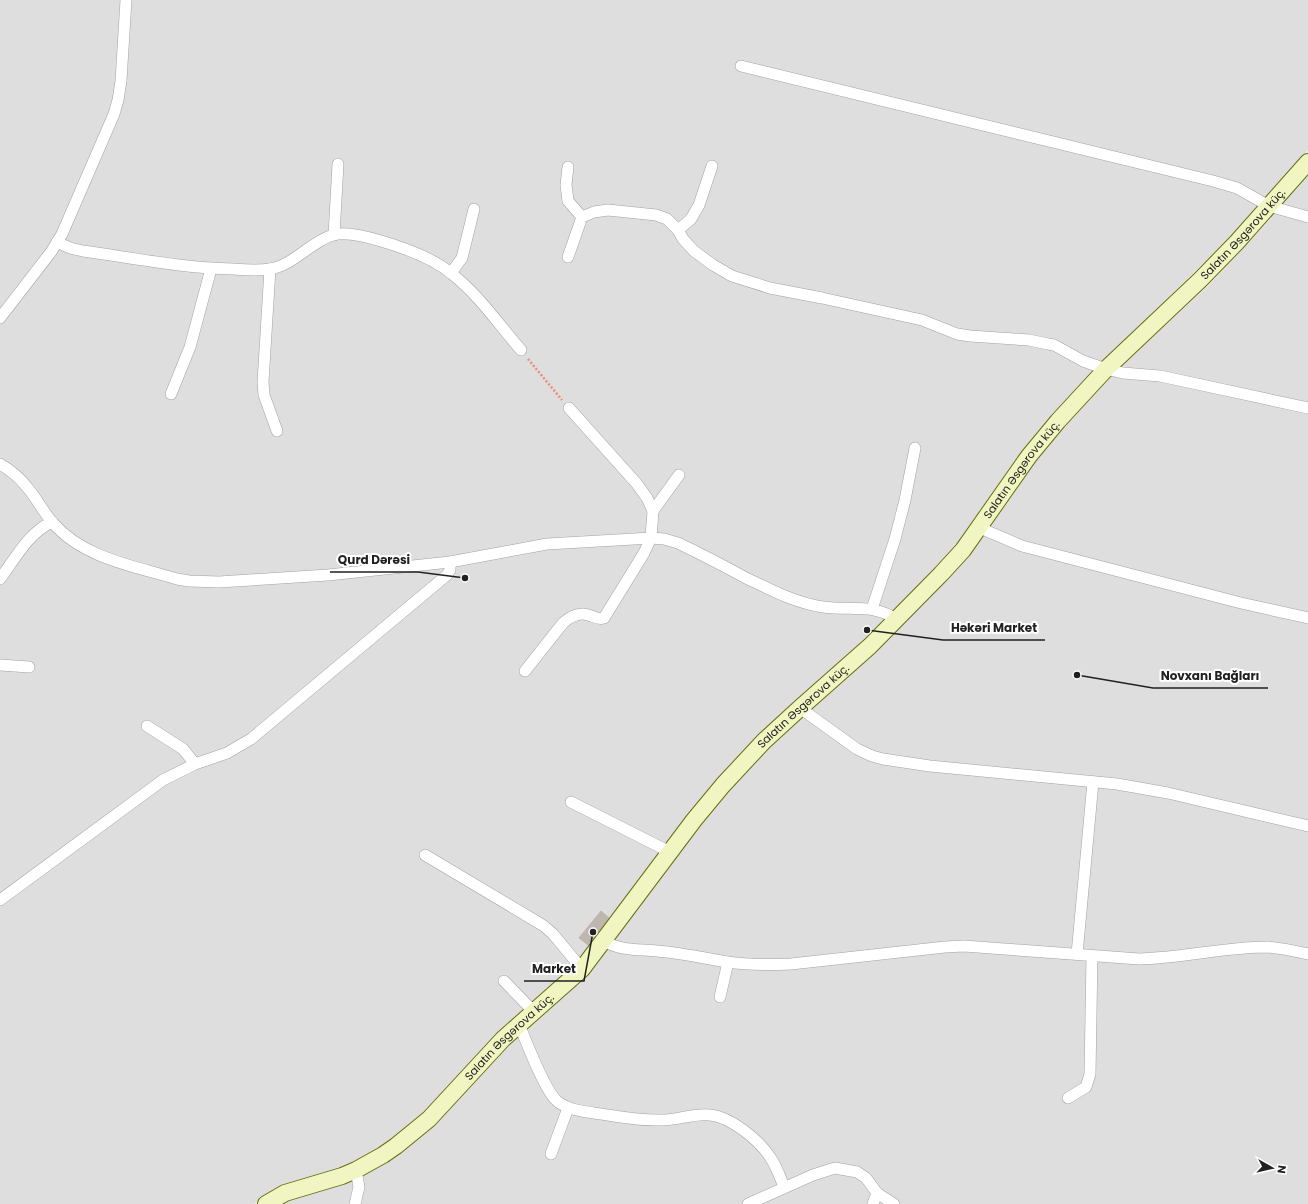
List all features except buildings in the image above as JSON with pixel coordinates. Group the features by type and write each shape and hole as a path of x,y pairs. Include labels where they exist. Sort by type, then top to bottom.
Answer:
{"street":[{"path":"0,318 57,242 70,217 114,114 118,100 123,54 126,0"},
{"path":"741,66 1213,181 1237,188 1269,206 1308,217"},
{"name":"Salatın Əsgərova küç.","path":"266,1204 285,1193 342,1176 383,1155 429,1119 518,1024 582,969 722,784 764,741 870,646 946,570 980,528 1042,439 1106,369 1200,280 1237,242 1308,162"},
{"path":"334,235 338,164"},
{"path":"678,230 691,219 700,205 712,166"},
{"path":"568,167 566,185 568,200 582,217"},
{"path":"451,273 462,258 466,247 474,210"},
{"path":"568,257 582,217 594,212 608,210 656,214 667,219 678,230 683,239 694,252 713,265 732,276 770,288 922,320 957,334 1030,340 1054,345 1083,361 1106,369 1123,373 1160,376 1308,408"},
{"path":"57,242 70,248 83,251 211,269 270,269 288,262 315,244 334,235 363,235 396,245 429,260 451,273 467,287 521,350"},
{"path":"171,394 190,347 211,269"},
{"path":"270,269 263,382 264,395 277,431"},
{"path":"525,670 563,623 569,618 581,614 587,614 600,619 604,618 644,553 651,538 653,511 647,498 637,484 569,408"},
{"path":"872,609 906,500 915,448"},
{"path":"0,464 18,477 27,486 52,522 67,538 85,549 109,559 188,581 219,582 269,579 386,569 450,562 547,544 651,538 664,539 678,543 776,593 799,602 826,608 880,610 890,614 897,620"},
{"path":"653,511 679,475"},
{"path":"0,579 32,536 41,527 52,522"},
{"path":"980,528 1022,546 1241,603 1308,618"},
{"path":"0,900 163,780 195,764 227,753 251,739 447,575 450,570 450,562"},
{"path":"0,665 29,667"},
{"path":"800,708 858,749 872,756 883,759 930,766 1093,782 1168,793 1308,826"},
{"path":"147,726 183,749 195,764"},
{"path":"1077,954 1093,782"},
{"path":"571,802 670,852"},
{"path":"425,855 544,926 553,934 582,969"},
{"path":"604,941 622,949 657,951 728,962 772,965 945,946 964,946 1139,959 1270,947 1308,954"},
{"path":"1068,1098 1086,1087 1090,1074 1092,956"},
{"path":"720,997 728,962"},
{"path":"504,981 533,1011"},
{"path":"518,1024 548,1089 557,1101 568,1108 583,1112 638,1119 663,1120 701,1114 723,1117 739,1127 758,1143 770,1156 777,1169 784,1188"},
{"path":"551,1154 568,1108"},
{"path":"748,1204 835,1168 843,1168 857,1172 866,1178 877,1193 894,1204"},
{"path":"355,1204 359,1187 356,1170"},
{"path":"873,1204 877,1193"}],"path":[{"path":"521,350 569,408"}],"shaded area":[{"path":"0,0 1308,0 1308,150 1239,228 1137,328 1085,384 953,553 859,648 795,703 585,957 402,1135 352,1164 278,1189 254,1204 0,1204"},
{"path":"1308,175 1308,1204 277,1204 432,1126 677,855 726,793 769,745 883,643 967,558 1047,445 1092,394 1211,283 1258,233"}],"place":[{"name":"Qurd Dərəsi","path":"465,578"},
{"name":"Həkəri Market","path":"867,630"},
{"name":"Novxanı Bağları","path":"1077,675"},
{"name":"Market","path":"593,932"}]}
